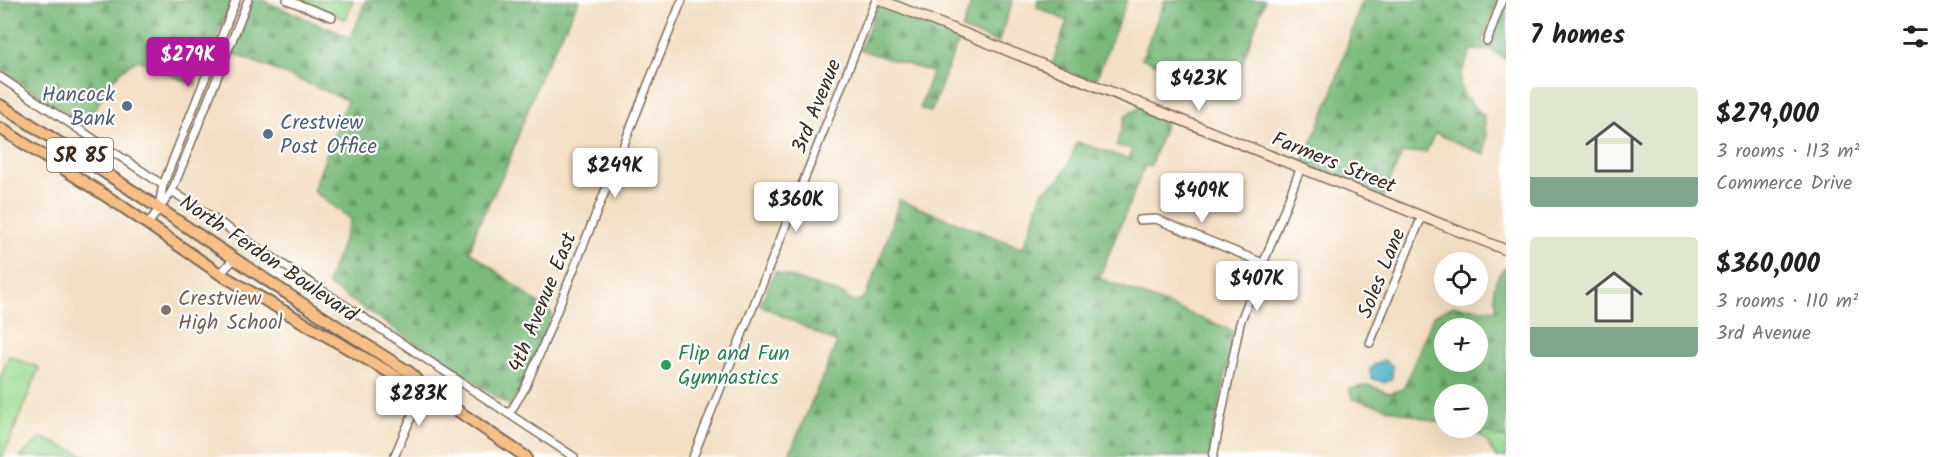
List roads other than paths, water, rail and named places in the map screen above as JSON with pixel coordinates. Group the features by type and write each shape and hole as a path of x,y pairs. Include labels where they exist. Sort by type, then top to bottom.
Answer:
{"main road":[{"name":"North Ferdon Boulevard","path":"0,105 69,148 233,260 409,372 424,388 526,457"},
{"name":"North Ferdon Boulevard","path":"0,128 120,205 220,274 411,385 424,388"}],"street":[{"path":"159,208 163,184 236,0"},
{"path":"148,225 172,191 248,0"},
{"path":"287,0 332,17"},
{"name":"4th Avenue East","path":"509,414 525,388 540,353 682,0"},
{"name":"3rd Avenue","path":"693,457 876,0"},
{"name":"Farmers Street","path":"881,0 1506,250"},
{"path":"1486,40 1502,0"},
{"path":"212,60 223,64"},
{"path":"0,78 163,184"},
{"path":"180,143 190,147"},
{"path":"55,164 69,148"},
{"path":"1213,457 1235,340 1301,167"},
{"path":"172,191 574,457"},
{"name":"Soles Lane","path":"1370,343 1422,216"},
{"path":"1139,220 1156,219 1263,263"},
{"path":"220,274 233,260"},
{"path":"394,457 424,388"}],"water":[{"path":"1383,360 1393,366 1392,378 1385,383 1371,378 1370,370 1376,363"}],"place":[{"name":"Hancock Bank","path":"127,106"},
{"name":"Crestview Post Office","path":"268,134"},
{"name":"Crestview High School","path":"166,310"},
{"name":"Flip and Fun Gymnastics","path":"666,365"}]}
